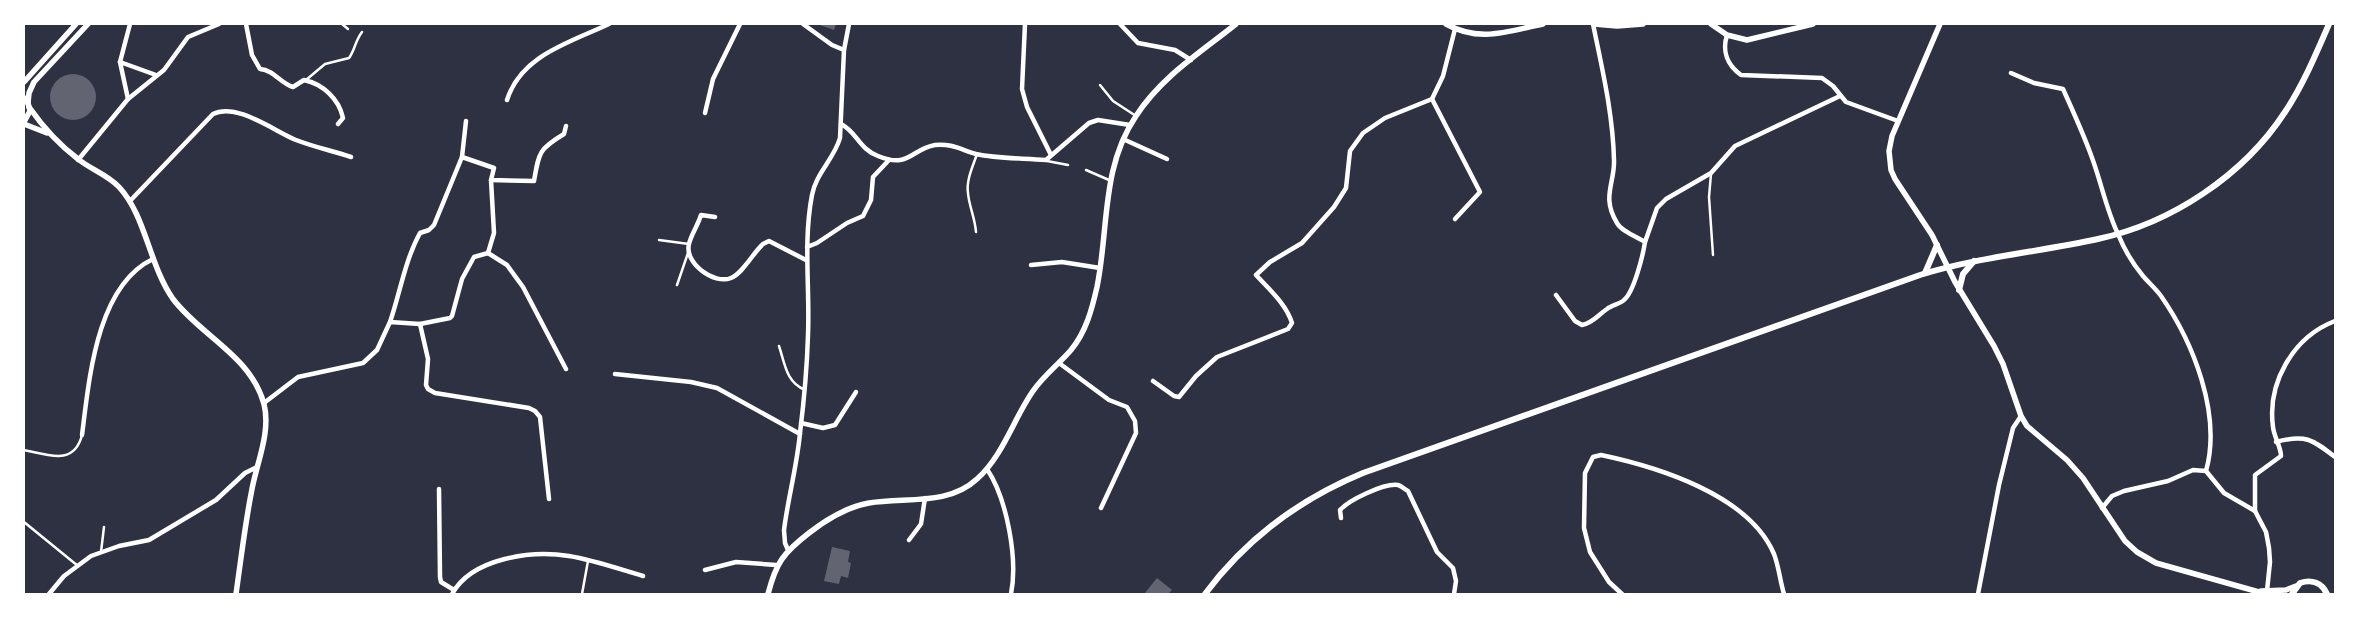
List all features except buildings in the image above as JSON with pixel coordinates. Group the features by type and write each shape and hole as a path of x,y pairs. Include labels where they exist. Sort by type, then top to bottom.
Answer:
{"main road":[{"path":"1205,594 1235,559 1263,532 1295,508 1328,487 1406,457 1925,273 1974,261 2099,239 2146,224 2188,203 2214,186 2254,151 2285,113 2312,65 2329,24"},
{"path":"1925,273 1937,244"},
{"path":"1959,290 1963,274 1974,261"},
{"path":"2292,594 2296,586 2311,581 2326,592 2335,591"}],"street":[{"path":"24,82 76,24"},
{"path":"50,135 24,123 29,115 28,93 34,82 88,24"},
{"path":"128,99 120,62 130,24"},
{"path":"78,160 128,99 164,70 188,37 219,24"},
{"path":"246,24 252,55 260,69 268,69 287,85 293,87 304,80 315,82 332,97 341,109 343,118 338,124"},
{"path":"507,100 520,74 547,52 609,24"},
{"path":"705,113 716,71 740,24"},
{"path":"803,24 832,45 844,50"},
{"path":"788,550 785,543 784,530 800,434 805,390 808,333 806,260 812,195 821,172 836,150 841,124 844,50 850,24"},
{"path":"1024,24 1022,89 1027,107 1051,155"},
{"path":"1120,24 1138,43 1175,50 1191,60"},
{"path":"768,594 776,565 788,550 822,522 855,506 925,498 958,492 972,484 987,469 1032,392 1072,349 1084,330 1100,268 1109,180 1123,139 1130,125 1166,79 1236,24"},
{"path":"1446,24 1455,29 1479,36 1543,24"},
{"path":"1643,24 1617,26 1594,24 1606,85 1614,162 1608,191 1612,210 1617,225 1645,242"},
{"path":"1711,24 1727,35 1737,39 1753,39 1813,24"},
{"path":"1940,24 1892,136 1890,150 1892,170 1900,188 1937,244 1959,290 2003,364 2021,416 2027,426 2068,460 2083,478 2125,541 2137,552 2156,563 2255,590 2266,592 2286,590 2296,586"},
{"path":"1153,381 1174,396 1178,396 1217,357 1288,329 1292,323 1289,315 1269,288 1256,275 1270,262 1302,243 1334,207 1346,188 1350,151 1363,133 1385,118 1432,99 1443,76 1455,29"},
{"path":"1727,35 1724,50 1726,56 1735,71 1741,76 1822,78 1846,102 1898,121"},
{"path":"120,62 156,75"},
{"path":"2011,73 2034,83 2059,86 2063,89 2092,156 2110,216 2127,252 2142,275 2160,295 2183,331 2195,360 2209,411 2211,444 2206,471"},
{"path":"1556,295 1575,321 1582,326 1591,323 1608,307 1624,301 1629,295 1657,208 1666,199 1711,173 1735,146 1840,96"},
{"path":"1432,99 1480,192 1454,219"},
{"path":"27,102 50,135 78,160 115,183 130,202 153,259 172,297 246,370 256,384 264,403 266,429 246,526 236,594"},
{"path":"130,202 213,114 225,110 260,122 295,140 351,157"},
{"path":"841,124 847,127 867,151 890,160 906,159 934,146 952,145 977,154 1046,160 1074,134 1098,120 1130,125"},
{"path":"264,403 298,377 363,363 376,350 390,322 408,261 420,232 429,230 434,225 462,157 466,121"},
{"path":"491,180 534,181 538,157 545,145 564,134 566,126"},
{"path":"1123,139 1167,159"},
{"path":"462,157 494,168 491,180 494,233 488,253"},
{"path":"807,247 862,216 871,200 873,176 890,160"},
{"path":"715,216 701,216 688,244 688,253 693,263 711,276 722,280 733,278 759,247 769,241 806,260"},
{"path":"390,322 420,324 446,320 452,316 462,279 474,257 488,253 507,265 523,287 566,369"},
{"path":"82,435 91,368 106,314 136,270 153,259"},
{"path":"1032,265 1062,262 1100,268"},
{"path":"2266,592 2270,562 2269,548 2266,532 2255,511 2255,476 2281,456 2276,442 2272,401 2283,368 2297,346 2322,326 2335,321"},
{"path":"420,324 428,359 426,385 428,389 435,393 528,408 535,411 540,417 549,500"},
{"path":"1059,363 1109,400 1127,407 1135,421 1136,433 1101,508"},
{"path":"614,374 691,382 717,388 800,434"},
{"path":"801,424 823,428 835,425 856,392"},
{"path":"1978,594 1999,485 2013,428 2021,416"},
{"path":"2276,442 2300,437 2321,446 2335,456"},
{"path":"1622,594 1609,582 1590,552 1584,528 1585,472 1593,457 1601,455 1666,471 1696,485 1740,513 1762,535 1773,553 1784,594"},
{"path":"49,594 55,585 78,566 101,552 149,540 216,500 245,473 257,467"},
{"path":"987,469 997,488 1010,542 1013,562 1011,594"},
{"path":"2102,508 2112,496 2124,491 2168,481 2193,470 2206,471 2224,493 2248,509 2255,511"},
{"path":"1341,518 1340,510 1345,504 1388,485 1400,485 1408,491 1437,552 1453,568 1456,581 1454,594"},
{"path":"439,489 440,577 441,582 453,592 465,577 476,570 509,559 553,554 588,561 643,576"},
{"path":"909,540 921,524 925,498"},
{"path":"705,570 736,562 776,565"}],"lane":[{"path":"342,24 348,29"},
{"path":"304,80 325,64 349,58 355,49 356,40 362,32"},
{"path":"1100,85 1113,101 1136,116"},
{"path":"976,232 975,220 967,192 977,154"},
{"path":"1046,160 1068,165"},
{"path":"1086,170 1109,180"},
{"path":"1711,173 1709,197 1713,255"},
{"path":"658,240 688,244"},
{"path":"677,286 688,253"},
{"path":"779,346 794,386 805,390"},
{"path":"24,450 58,456 71,454 79,446 82,435"},
{"path":"24,522 78,566"},
{"path":"101,552 104,527"},
{"path":"582,594 588,561"}]}
